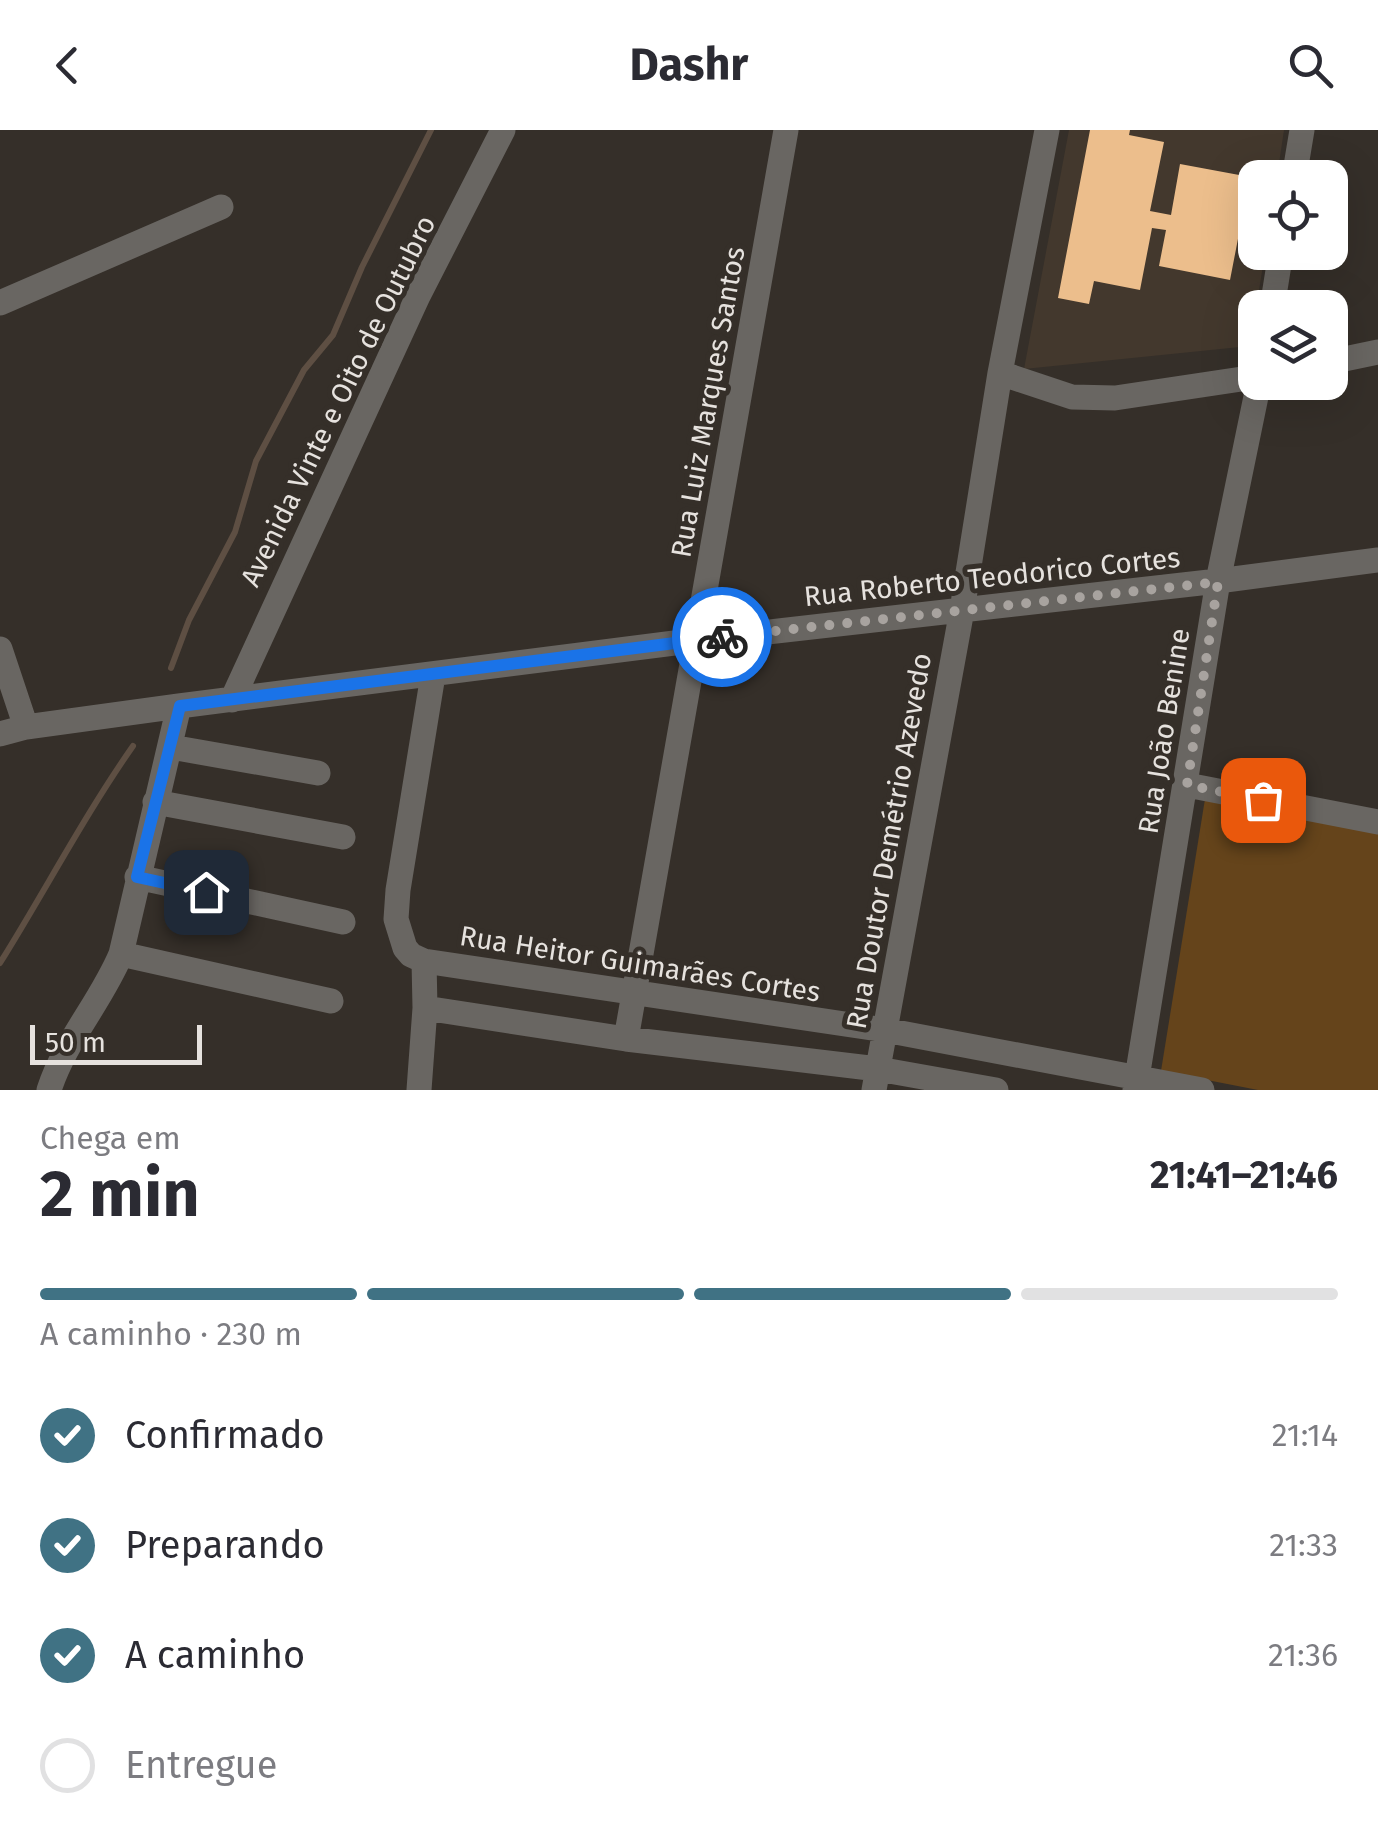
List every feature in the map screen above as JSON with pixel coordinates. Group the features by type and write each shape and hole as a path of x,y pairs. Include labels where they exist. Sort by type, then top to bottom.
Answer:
{"street":[{"name":"Avenida Vinte e Oito de Outubro","path":"232,700 418,296 503,130"},
{"name":"Rua Luiz Marques Santos","path":"626,1039 786,130"},
{"name":"Rua Doutor Demétrio Azevedo","path":"876,1080 1046,130"},
{"path":"1297,160 1302,130"},
{"path":"0,302 222,207"},
{"path":"1348,358 1378,352"},
{"path":"1000,373 1072,397 1114,398 1238,382"},
{"name":"Rua João Benine","path":"1135,1084 1218,582 1253,400"},
{"name":"Rua Roberto Teodorico Cortes","path":"0,734 180,706 698,640 1218,582 1378,560"},
{"path":"3,664 26,727"},
{"path":"418,1090 425,1008 424,962 405,948 396,919 433,675"},
{"path":"49,1090 64,1050 109,982 121,954 180,706"},
{"path":"171,746 318,773"},
{"path":"1187,785 1378,822"},
{"path":"155,802 343,837"},
{"path":"137,877 343,922"},
{"path":"121,954 331,1001"},
{"name":"Rua Heitor Guimarães Cortes","path":"424,962 884,1030 1135,1084 1202,1090"},
{"path":"425,1008 876,1080 996,1090"}],"shaded area":[{"path":"1069,130 1284,130 1280,160 1238,160 1238,270 1262,270 1259,290 1238,290 1238,347 1024,369"},
{"path":"1205,799 1378,829 1378,1090 1258,1090 1161,1071"}],"building":[{"path":"1090,130 1130,130 1129,135 1164,142 1150,211 1171,215 1180,164 1238,175 1238,239 1230,280 1159,266 1166,230 1152,228 1140,290 1094,281 1089,304 1058,298"}],"waterway":[{"path":"171,668 189,620 235,532 256,461 304,370 333,335 362,267 431,130"},
{"path":"0,963 133,746"}],"way so far":[{"path":"722,637 1218,582 1187,785 1263,800"}],"route":[{"path":"206,892 137,877 180,706 722,637"}]}
